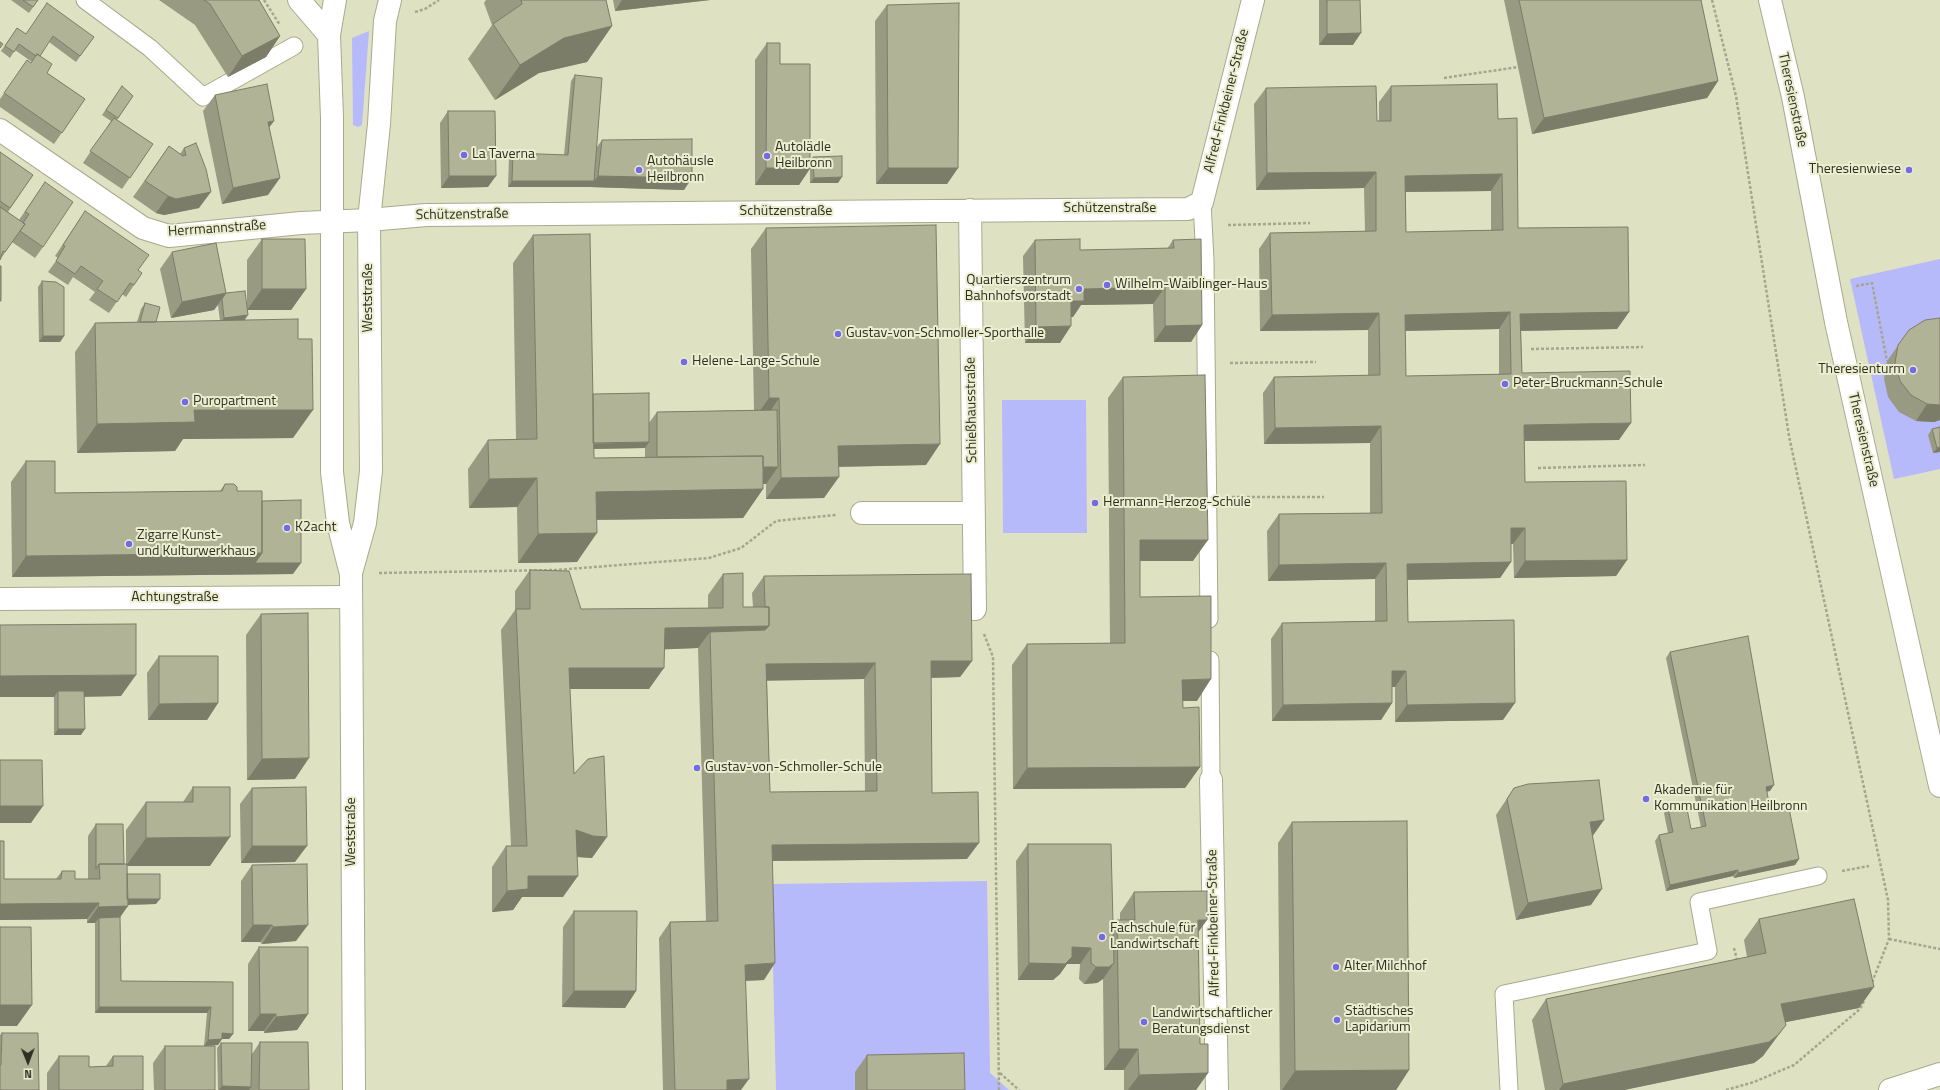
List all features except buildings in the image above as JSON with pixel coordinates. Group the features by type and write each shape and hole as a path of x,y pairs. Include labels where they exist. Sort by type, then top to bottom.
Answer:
{"street":[{"path":"298,0 329,35"},
{"name":"Weststraße","path":"336,0 329,35 332,118 332,472 338,523 351,574 354,1090"},
{"name":"Weststraße","path":"382,0 386,21"},
{"name":"Weststraße","path":"351,574 365,522 371,471 369,220 379,124 386,21 390,0"},
{"name":"Alfred-Finkbeiner-Straße","path":"1202,202 1252,0"},
{"name":"Theresienstraße","path":"1770,0 1793,97 1836,322 1940,786"},
{"name":"Herrmannstraße","path":"0,130 143,228 169,236 331,220 369,220"},
{"name":"Schützenstraße","path":"369,220 426,215 1188,209 1202,202"},
{"name":"Schießhausstraße","path":"970,210 975,609"},
{"path":"862,513 973,513"},
{"name":"Achtungstraße","path":"0,599 351,597"},
{"name":"Alfred-Finkbeiner-Straße","path":"1211,780 1217,1090"},
{"path":"1890,1090 1940,1074"}],"lane":[{"path":"85,0 150,48 203,97 294,46"},
{"path":"1202,202 1206,363 1211,780"},
{"path":"1509,1090 1504,994 1708,951 1699,902 1818,876"}],"path":[{"path":"1712,0 1736,96 1790,436 1888,900 1889,939 1870,988"},
{"path":"1444,78 1518,67"},
{"path":"1203,226 1310,223"},
{"path":"1872,283 1887,361"},
{"path":"1531,349 1643,347"},
{"path":"1206,363 1316,362"},
{"path":"1538,468 1645,465"},
{"path":"1208,497 1324,497"},
{"path":"351,574 556,570 709,558 741,548 776,521 806,517 862,513"},
{"path":"975,609 993,657 1000,1090"},
{"path":"1889,939 1940,949"},
{"path":"1726,1090 1754,1082 1794,1065 1860,1009 1867,995"},
{"path":"999,1072 1019,1090"}],"shaded area":[{"path":"369,31 362,125 358,127 353,125 352,38"},
{"path":"1940,259 1940,469 1894,479 1850,279"},
{"path":"1002,400 1086,400 1087,533 1003,533"},
{"path":"987,881 990,1073 1009,1090 776,1090 771,884"}],"place":[{"name":"La Taverna","path":"464,155"},
{"name":"Autolädle Heilbronn","path":"767,156"},
{"name":"Autohäusle Heilbronn","path":"639,170"},
{"name":"Theresienwiese","path":"1909,170"},
{"name":"Wilhelm-Waiblinger-Haus","path":"1107,285"},
{"name":"Quartierszentrum Bahnhofsvorstadt","path":"1079,289"},
{"name":"Gustav-von-Schmoller-Sporthalle","path":"838,334"},
{"name":"Helene-Lange-Schule","path":"684,362"},
{"name":"Theresienturm","path":"1913,370"},
{"name":"Peter-Bruckmann-Schule","path":"1505,384"},
{"name":"Puropartment","path":"185,402"},
{"name":"Hermann-Herzog-Schule","path":"1095,503"},
{"name":"K2acht","path":"287,528"},
{"name":"Zigarre Kunst- und Kulturwerkhaus","path":"129,544"},
{"name":"Gustav-von-Schmoller-Schule","path":"697,768"},
{"name":"Akademie für Kommunikation Heilbronn","path":"1646,799"},
{"name":"Fachschule für Landwirtschaft","path":"1102,937"},
{"name":"Alter Milchhof","path":"1336,967"},
{"name":"Städtisches Lapidarium","path":"1337,1020"},
{"name":"Landwirtschaftlicher Beratungsdienst","path":"1144,1022"}]}
